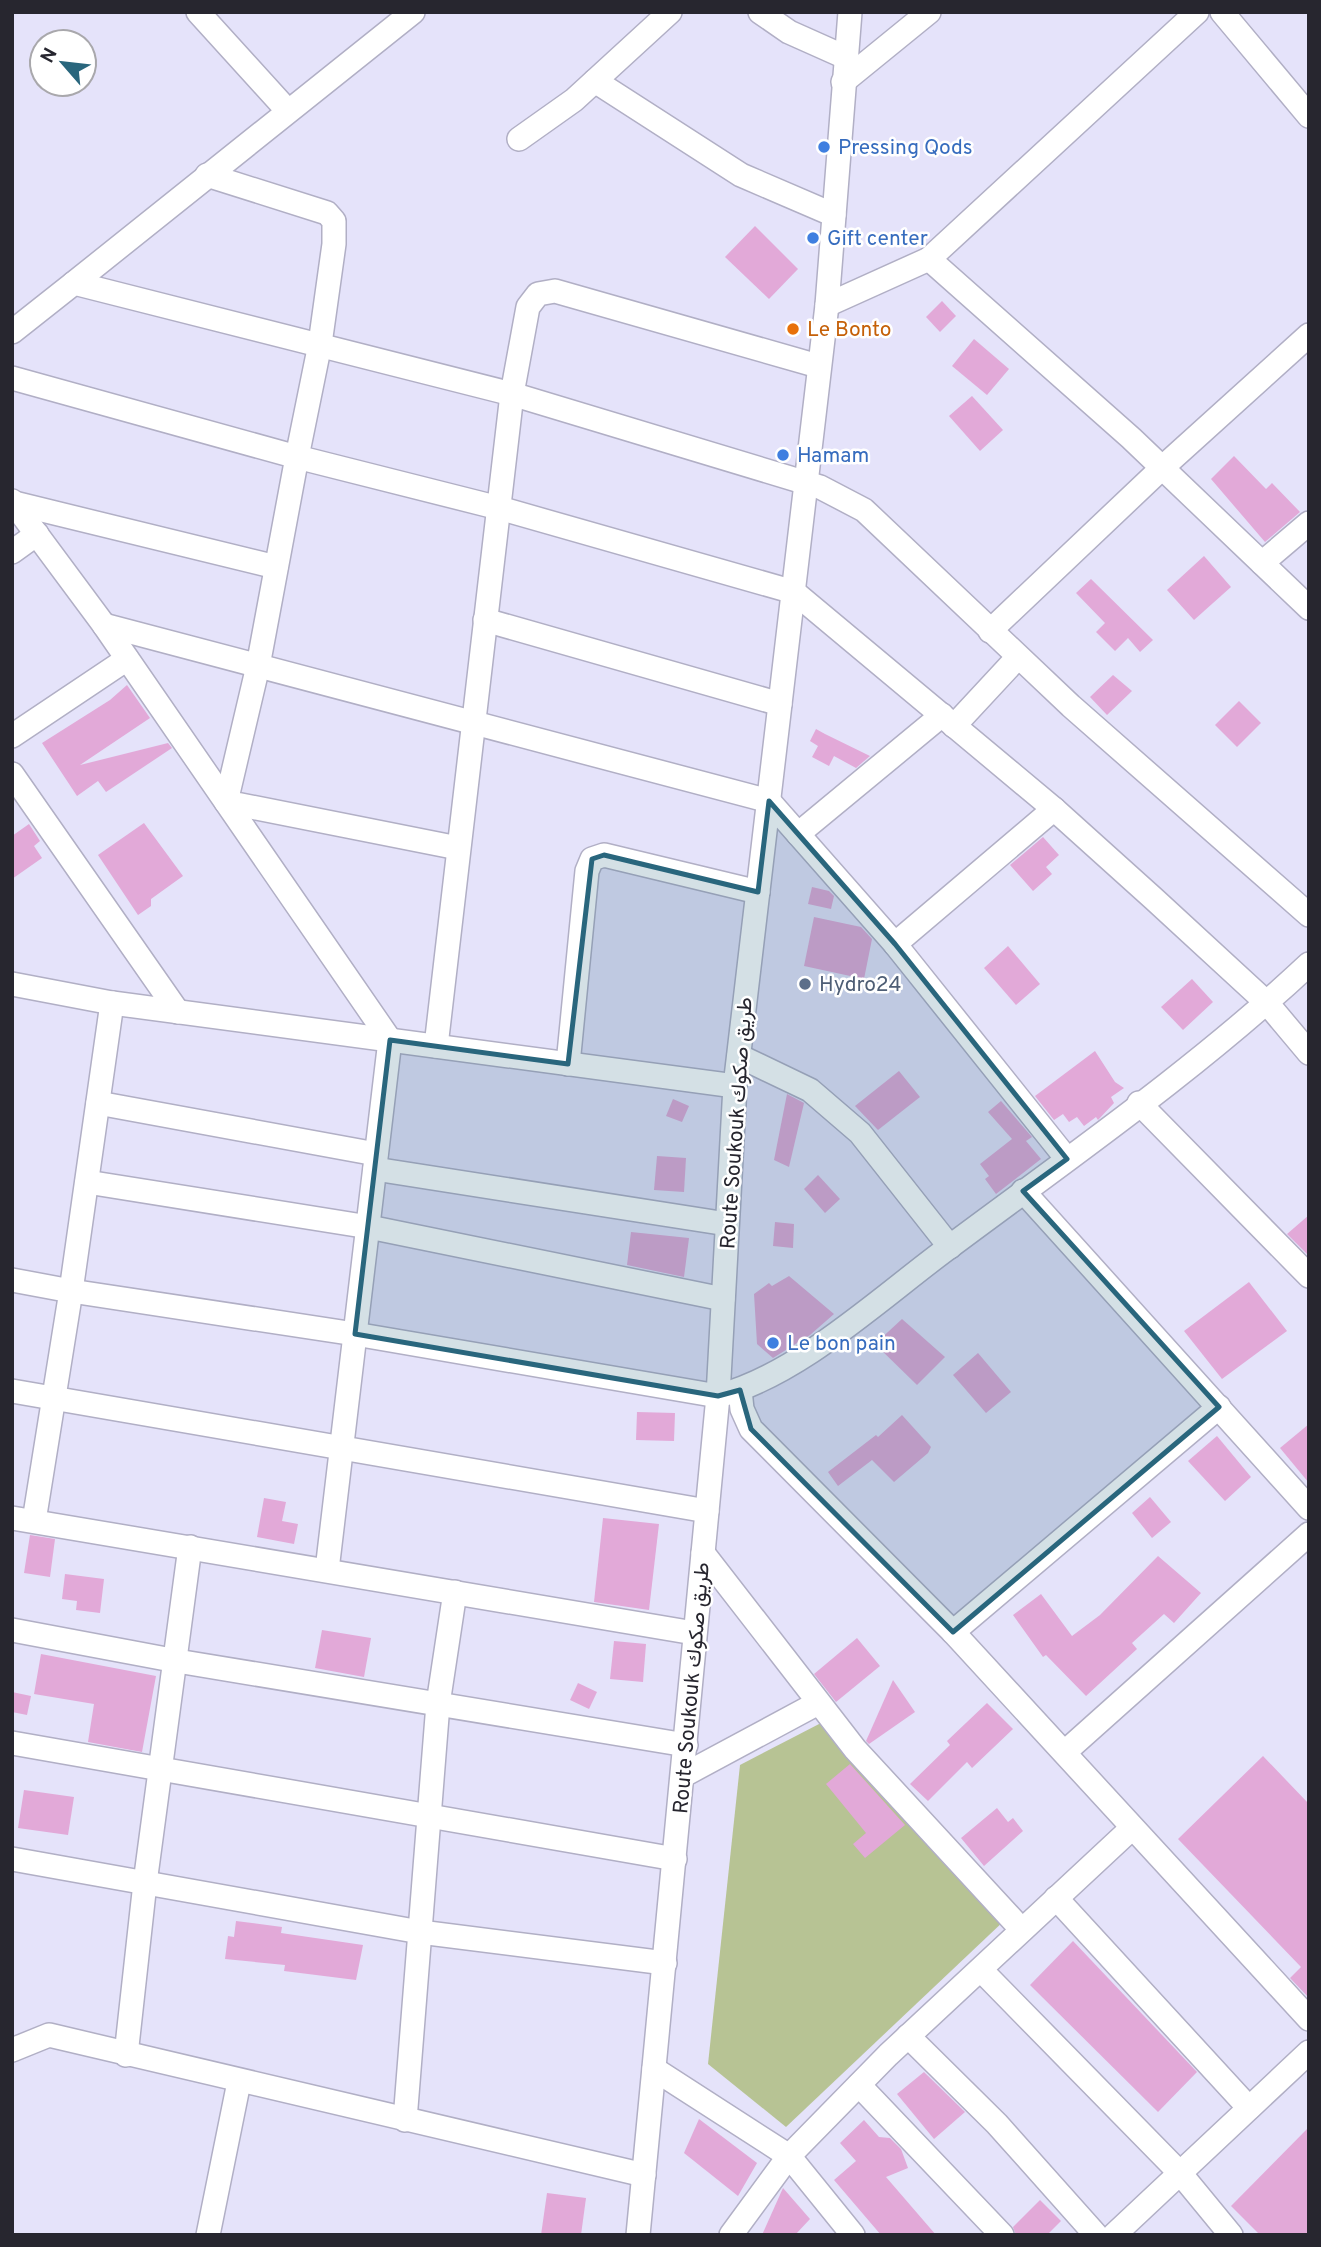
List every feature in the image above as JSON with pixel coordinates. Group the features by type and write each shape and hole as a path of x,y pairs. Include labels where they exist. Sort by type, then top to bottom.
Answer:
{"street":[{"path":"198,12 287,110"},
{"path":"12,331 413,12"},
{"path":"519,139 594,81 670,12"},
{"path":"760,12 789,32 845,57"},
{"name":"Route Soukouk طريق صكوك","path":"641,2233 644,2175 684,1775 694,1633 707,1511 729,1393 723,1299 735,1086 794,592 804,482 827,305 850,12"},
{"path":"843,82 929,12"},
{"path":"827,305 929,259 1197,12"},
{"path":"1222,12 1309,117"},
{"path":"594,81 741,175 834,215"},
{"path":"207,175 327,213 334,221 334,244 320,344 296,457 258,666 226,802"},
{"path":"929,259 1163,467 1309,608"},
{"path":"74,283 513,394 804,482 864,510 1018,657 1309,915"},
{"path":"436,1046 472,723 513,394 528,307 538,294 555,292 818,366"},
{"path":"990,631 1163,467 1309,335"},
{"path":"12,378 296,457 499,508 794,592 1054,809 1267,1003 1309,1053"},
{"path":"13,502 276,567"},
{"path":"13,502 104,625 390,1040 327,1570"},
{"path":"1262,563 1309,523"},
{"path":"12,552 37,534"},
{"path":"485,620 780,704"},
{"path":"104,625 769,801 895,944 1067,1159"},
{"path":"798,834 948,720 1018,657"},
{"path":"12,736 127,659"},
{"path":"12,774 178,1012"},
{"path":"226,802 458,848"},
{"path":"895,944 1054,809"},
{"path":"568,1063 587,871 592,859 604,855 758,892"},
{"path":"12,1280 729,1393 757,1384 807,1353 1067,1159 1267,1003 1309,964"},
{"path":"12,984 112,1003 735,1086"},
{"path":"112,1003 54,1398 23,1520 694,1633"},
{"path":"738,1056 810,1090 860,1133 950,1247"},
{"path":"98,1103 375,1162 727,1223"},
{"path":"1139,1103 1309,1276"},
{"path":"87,1182 369,1227 723,1299"},
{"path":"1023,1191 1309,1508"},
{"path":"12,1391 707,1511"},
{"path":"729,1393 742,1409 751,1429 953,1632 1309,2019"},
{"path":"953,1632 1219,1408"},
{"path":"1065,1752 1309,1534"},
{"path":"126,2055 159,1770 177,1661 190,1547"},
{"path":"703,1553 750,1610 855,1749 1021,1930"},
{"path":"405,2120 439,1704 455,1592"},
{"path":"12,1630 177,1661 686,1745"},
{"path":"684,1775 818,1703"},
{"path":"12,1743 675,1858"},
{"path":"731,2235 789,2157 859,2085 1132,1828"},
{"path":"12,1859 420,1932 664,1963"},
{"path":"1056,1898 1250,2108"},
{"path":"981,1970 1180,2173 1231,2235"},
{"path":"12,2050 49,2035 239,2082 644,2175"},
{"path":"908,2036 997,2124 1096,2235"},
{"path":"1114,2235 1309,2052"},
{"path":"654,2069 789,2157 853,2235"},
{"path":"208,2235 239,2082"},
{"path":"859,2085 1002,2235"}],"highlighted area":[{"path":"769,801 895,944 1067,1159 1023,1191 1219,1407 953,1632 751,1429 740,1390 718,1396 355,1334 390,1040 568,1064 592,859 604,855 758,892"}],"green space":[{"path":"821,1723 1006,1919 786,2127 708,2064 740,1765"}],"building":[{"path":"755,226 798,269 769,299 725,257"},
{"path":"942,301 956,316 940,332 926,317"},
{"path":"974,339 1009,369 987,395 952,366"},
{"path":"972,396 1003,430 980,451 949,416"},
{"path":"1234,456 1266,489 1272,483 1300,512 1265,542 1211,479"},
{"path":"1204,556 1231,587 1194,620 1167,590"},
{"path":"1091,579 1153,640 1140,652 1128,638 1115,651 1096,632 1105,623 1076,593"},
{"path":"1113,675 1132,691 1107,715 1090,697"},
{"path":"127,685 150,718 80,765 168,743 172,748 106,792 98,781 77,796 42,743 110,700"},
{"path":"1239,701 1261,723 1237,747 1215,725"},
{"path":"816,729 870,756 856,768 834,756 829,766 812,757 818,746 810,741"},
{"path":"144,823 183,876 151,899 151,906 138,915 98,855"},
{"path":"29,824 40,841 34,846 42,858 12,879 12,836"},
{"path":"1043,837 1059,855 1046,867 1052,874 1033,891 1010,865"},
{"path":"812,887 829,891 834,896 831,909 808,904"},
{"path":"814,917 861,927 872,939 864,979 804,966"},
{"path":"1008,946 1040,984 1016,1005 984,968"},
{"path":"1192,979 1213,1002 1183,1030 1161,1007"},
{"path":"1095,1051 1115,1082 1124,1088 1111,1097 1114,1103 1098,1120 1096,1117 1084,1126 1077,1117 1069,1122 1063,1114 1054,1120 1035,1096"},
{"path":"899,1071 920,1097 878,1130 855,1106"},
{"path":"787,1094 804,1103 789,1167 774,1160"},
{"path":"673,1099 689,1106 682,1122 666,1116"},
{"path":"1001,1101 1032,1137 1026,1141 1041,1159 996,1194 985,1179 989,1176 980,1164 1012,1139 988,1112"},
{"path":"657,1156 686,1158 684,1192 654,1190"},
{"path":"818,1175 840,1199 825,1213 804,1189"},
{"path":"1309,1215 1309,1256 1287,1234"},
{"path":"775,1222 794,1224 793,1248 773,1246"},
{"path":"631,1232 689,1238 684,1277 627,1265"},
{"path":"789,1276 834,1314 810,1335 773,1358 757,1344 754,1294 769,1283 772,1286"},
{"path":"1249,1282 1287,1331 1222,1379 1184,1331"},
{"path":"902,1319 945,1357 917,1385 875,1344"},
{"path":"978,1353 1011,1392 986,1413 953,1375"},
{"path":"637,1412 675,1413 674,1441 636,1440"},
{"path":"902,1415 931,1447 928,1453 894,1482 872,1460 838,1486 828,1472 876,1435 878,1437"},
{"path":"1309,1424 1309,1483 1280,1448"},
{"path":"1217,1436 1251,1477 1225,1501 1188,1461"},
{"path":"1150,1497 1171,1522 1152,1538 1132,1513"},
{"path":"264,1498 286,1502 282,1521 298,1524 294,1544 257,1537"},
{"path":"603,1518 659,1524 649,1610 594,1602"},
{"path":"30,1535 55,1539 50,1577 24,1573"},
{"path":"1158,1556 1201,1593 1174,1623 1164,1614 1132,1643 1137,1649 1086,1696 1046,1655 1043,1657 1013,1615 1041,1594 1072,1636 1100,1615"},
{"path":"65,1574 104,1579 100,1613 76,1610 77,1601 62,1599"},
{"path":"322,1630 371,1638 364,1677 315,1668"},
{"path":"857,1638 880,1666 836,1702 814,1674"},
{"path":"614,1641 646,1644 643,1682 610,1679"},
{"path":"41,1654 156,1676 142,1752 88,1742 94,1704 34,1694"},
{"path":"893,1680 915,1712 869,1744 866,1741"},
{"path":"578,1683 597,1692 589,1709 570,1700"},
{"path":"12,1692 31,1696 27,1715 12,1712"},
{"path":"987,1703 1013,1729 972,1768 967,1762 928,1801 910,1784 950,1745 947,1741"},
{"path":"1263,1756 1309,1804 1309,1998 1290,1978 1301,1967 1178,1839"},
{"path":"850,1764 905,1825 865,1858 853,1844 866,1833 826,1784"},
{"path":"24,1790 74,1797 68,1835 18,1828"},
{"path":"997,1808 1008,1822 1013,1818 1023,1831 984,1866 961,1838"},
{"path":"236,1921 282,1927 281,1933 363,1945 356,1980 284,1971 285,1965 225,1959 228,1936 234,1937"},
{"path":"1073,1941 1197,2072 1158,2112 1030,1985"},
{"path":"924,2072 965,2112 934,2139 897,2094"},
{"path":"699,2119 757,2163 738,2196 684,2153"},
{"path":"864,2120 879,2137 890,2138 901,2149 908,2168 886,2177 936,2235 881,2235 834,2180 856,2161 840,2143"},
{"path":"1309,2127 1309,2235 1260,2235 1231,2206"},
{"path":"783,2188 810,2219 795,2235 762,2235"},
{"path":"547,2193 586,2198 581,2235 541,2235"},
{"path":"1040,2200 1061,2221 1047,2235 1016,2235 1013,2227"}],"place":[{"name":"Pressing Qods","path":"824,147"},
{"name":"Gift center","path":"813,238"},
{"name":"Le Bonto","path":"793,329"},
{"name":"Hamam","path":"783,455"},
{"name":"Hydro24","path":"805,984"},
{"name":"Le bon pain","path":"773,1343"}]}
